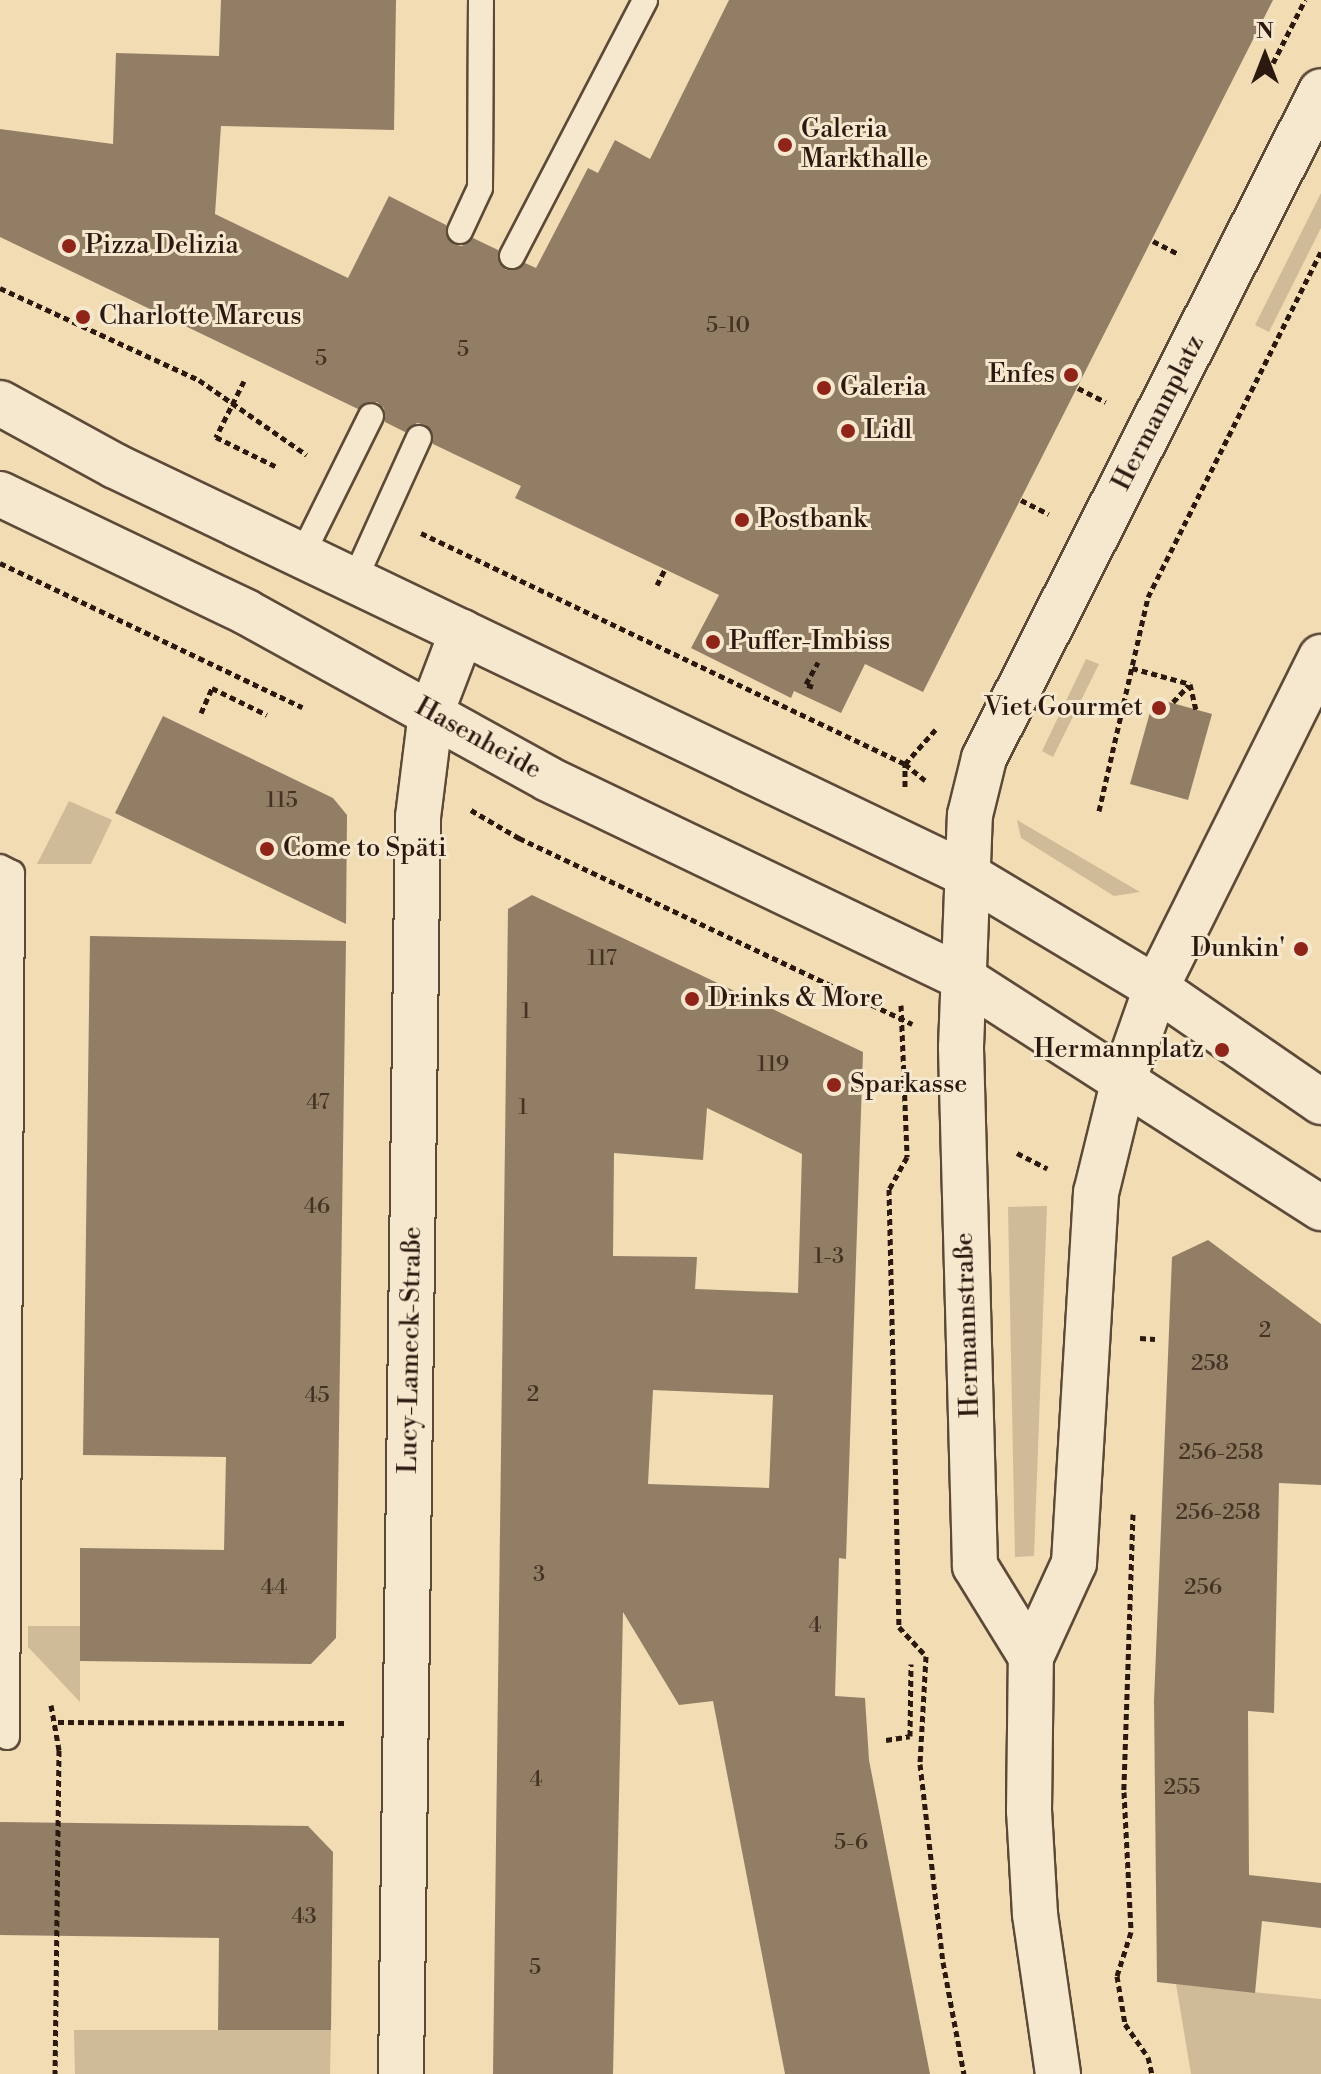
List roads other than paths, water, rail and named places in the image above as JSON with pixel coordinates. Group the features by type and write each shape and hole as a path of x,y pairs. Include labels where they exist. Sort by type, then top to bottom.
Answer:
{"main road":[{"name":"Hermannplatz","path":"961,977 964,873 984,758 1321,91"},
{"path":"0,403 115,466 964,873 1156,988 1321,1102"},
{"name":"Hasenheide","path":"0,494 246,612 548,779 961,977"},
{"name":"Lucy-Lameck-Straße","path":"401,2074 417,859 431,713 462,632"},
{"path":"1058,2074 1034,1899 1029,1811 1031,1657 1074,1563 1090,1240 1124,1079 1156,988 1321,657"},
{"path":"961,977 1321,1208"},
{"name":"Hermannstraße","path":"961,977 975,1566 1031,1657"}],"lane":[{"path":"460,231 480,188 481,0"},
{"path":"512,256 645,0"},
{"path":"302,555 371,416"},
{"path":"354,581 419,438"},
{"path":"0,867 12,873 4,1655 7,1737"}],"place":[{"name":"Galeria Markthalle","path":"785,145"},
{"name":"Pizza Delizia","path":"69,246"},
{"name":"Charlotte Marcus","path":"83,317"},
{"name":"Enfes","path":"1071,375"},
{"name":"Galeria","path":"824,388"},
{"name":"Lidl","path":"848,431"},
{"name":"Postbank","path":"742,520"},
{"name":"Puffer-Imbiss","path":"713,642"},
{"name":"Viet Gourmet","path":"1159,708"},
{"name":"Come to Späti","path":"267,849"},
{"name":"Dunkin'","path":"1301,949"},
{"name":"Drinks & More","path":"692,999"},
{"name":"Hermannplatz","path":"1222,1050"},
{"name":"Sparkasse","path":"834,1085"}]}
